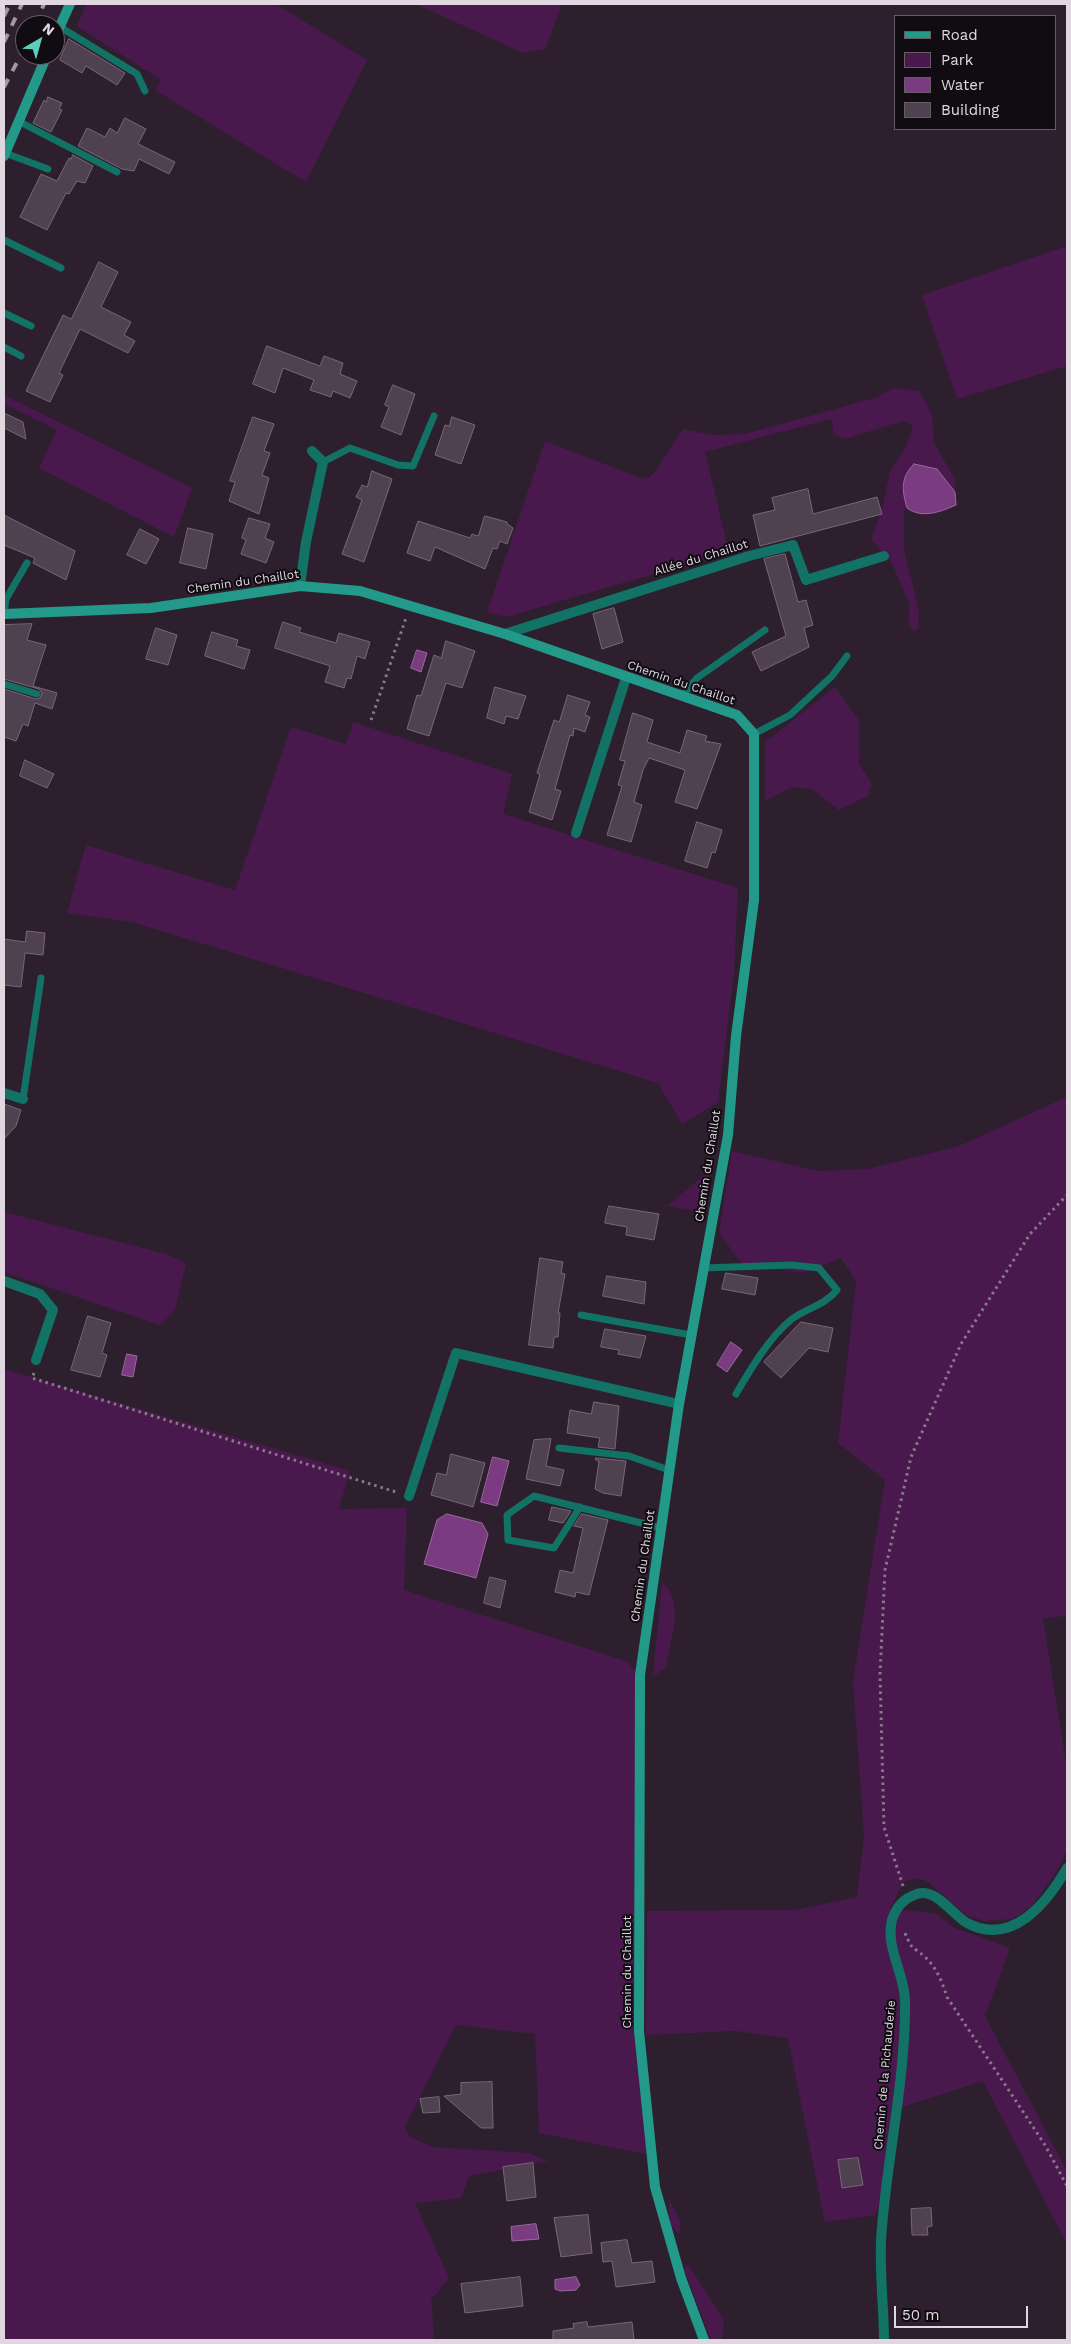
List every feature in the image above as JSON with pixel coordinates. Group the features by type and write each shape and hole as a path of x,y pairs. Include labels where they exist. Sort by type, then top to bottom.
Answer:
{"street":[{"path":"65,16 70,4"},
{"path":"4,154 43,65"},
{"path":"300,586 306,542 323,462 312,451"},
{"name":"Allée du Chaillot","path":"505,634 749,556 793,545 806,580 884,556"},
{"name":"Chemin du Chaillot","path":"4,614 150,608 300,586 360,591 505,634 626,678 737,715 754,734 754,900 736,1036 728,1136 679,1404 640,1675 639,2031 656,2187 681,2278 704,2340"},
{"path":"576,834 626,678"},
{"path":"4,1093 23,1099"},
{"path":"4,1281 40,1294 53,1310 36,1360"},
{"path":"409,1496 456,1353 679,1404"},
{"path":"907,1898 920,1892 930,1894 966,1922 995,1930 1015,1926 1029,1918 1043,1905 1067,1868"},
{"name":"Chemin de la Pichauderie","path":"884,2340 882,2230 902,2054 905,2000 892,1941 892,1921 898,1907 907,1898"}],"lane":[{"path":"65,30 137,74 145,91"},
{"path":"18,121 117,172"},
{"path":"4,154 48,170"},
{"path":"4,240 61,268"},
{"path":"4,313 31,326"},
{"path":"4,347 22,356"},
{"path":"323,462 350,448 398,465 413,466 434,416"},
{"path":"4,614 6,599 27,563"},
{"path":"682,696 697,678 764,630"},
{"path":"754,734 790,715 832,676 847,656"},
{"path":"4,684 37,694"},
{"path":"23,1099 41,978"},
{"path":"703,1268 792,1265 819,1268 837,1290 830,1298 792,1319 758,1358 736,1394"},
{"path":"581,1315 691,1335"},
{"path":"559,1448 629,1456 669,1470"},
{"path":"580,1507 554,1548 508,1540 507,1515 534,1496 580,1507 661,1528"}],"path":[{"path":"371,720 410,605"},
{"path":"907,1898 884,1827 880,1664 885,1570 911,1457 961,1344 1030,1234 1067,1195"},
{"path":"36,1360 32,1378 409,1496"},
{"path":"902,1925 912,1948 926,1958 939,1975 947,1997 1045,2145 1067,2186"}],"green space":[{"path":"86,4 276,4 367,60 306,182 155,90 161,80 77,26"},
{"path":"416,4 562,4 545,49 523,53"},
{"path":"1067,246 1067,366 957,399 922,295"},
{"path":"893,388 920,391 932,415 934,443 955,479 955,492 936,469 914,465 907,472 904,479 903,490 906,506 904,512 904,550 919,610 918,629 914,631 908,625 910,605 891,561 871,540 882,509 890,472 906,447 913,425 903,421 845,439 834,434 831,419 705,452 729,552 506,617 487,612 545,441 638,477 649,478 683,429 712,435 745,434 878,397"},
{"path":"4,395 192,488 174,537 39,468 57,430 4,404"},
{"path":"835,687 859,720 859,764 872,784 868,796 839,810 812,789 792,787 765,801 765,742"},
{"path":"353,722 512,774 503,814 738,888 734,974 718,1102 682,1124 658,1083 132,922 67,913 86,845 235,890 291,727 346,744"},
{"path":"1067,1097 1067,1616 1043,1618 1067,1770 1067,1850 1055,1874 1031,1907 1012,1919 985,1921 967,1916 928,1882 918,1878 903,1882 890,1909 935,1913 955,1928 1010,1948 985,2016 1067,2171 1067,2244 983,2081 902,2107 876,2215 825,2222 788,2038 735,2031 646,2035 647,1911 796,1910 857,1897 864,1837 853,1681 885,1480 838,1443 856,1281 841,1258 803,1273 742,1264 719,1233 732,1151 818,1171 867,1169 959,1146"},
{"path":"709,1171 703,1212 667,1206"},
{"path":"4,1212 170,1255 186,1264 175,1310 160,1325 4,1272"},
{"path":"4,1369 350,1471 339,1509 407,1508 404,1590 626,1661 640,1675 639,2031 652,2155 539,2133 535,2034 456,2025 405,2127 410,2137 433,2147 529,2153 548,2161 469,2176 461,2198 415,2203 449,2278 431,2300 433,2340 4,2340"},
{"path":"662,1582 669,1591 673,1601 675,1611 673,1635 665,1669 653,1676"},
{"path":"669,2199 681,2222 679,2235 669,2222"},
{"path":"688,2264 724,2320 722,2340 711,2340 684,2269"}],"water":[{"path":"914,464 937,469 955,492 956,505 925,514 907,508 903,484 906,474"},
{"path":"417,650 427,653 421,672 411,668"},
{"path":"731,1342 742,1350 727,1372 717,1365"},
{"path":"127,1354 137,1356 133,1377 122,1375"},
{"path":"493,1457 509,1461 497,1506 481,1502"},
{"path":"447,1514 482,1523 488,1534 476,1578 424,1564 437,1520"},
{"path":"536,2224 539,2239 512,2241 511,2227"},
{"path":"576,2277 580,2285 576,2290 560,2291 555,2289 555,2280"}],"building":[{"path":"69,39 125,73 117,85 86,66 82,73 65,63 65,48"},
{"path":"48,97 62,103 59,109 62,110 51,132 33,123 44,100 46,102"},
{"path":"125,118 146,129 138,144 175,162 169,174 139,159 134,171 122,169 78,146 87,128 105,137 110,128 117,133"},
{"path":"73,155 93,166 85,183 77,181 69,194 66,193 47,230 20,217 41,174 57,181 69,158 71,159"},
{"path":"99,262 118,272 101,307 131,322 124,335 135,341 128,353 80,329 59,373 63,375 50,402 26,391 63,315 71,319"},
{"path":"267,346 320,366 324,356 343,363 340,374 357,381 350,398 333,391 331,397 310,390 314,380 283,368 275,393 253,384"},
{"path":"393,385 415,394 401,435 381,427 389,407 385,405"},
{"path":"4,413 23,422 26,439 4,428"},
{"path":"253,417 274,424 264,451 270,453 262,475 269,478 259,514 229,501 235,482 230,481"},
{"path":"452,417 475,425 461,464 435,455 445,425 449,426"},
{"path":"372,471 392,479 364,562 342,554 362,500 356,497 362,485 367,487"},
{"path":"808,489 813,514 877,497 882,514 760,546 753,515 775,510 772,498"},
{"path":"4,515 75,551 66,580 33,563 35,558 4,545"},
{"path":"485,516 507,522 513,528 507,544 500,541 497,549 493,548 485,569 435,547 430,561 407,553 418,521 470,538 472,534 478,536"},
{"path":"249,518 270,524 265,538 274,542 266,563 241,554 246,540 242,538"},
{"path":"188,528 213,534 206,569 180,563"},
{"path":"140,529 159,539 146,564 127,555"},
{"path":"785,554 798,602 806,600 813,625 804,628 809,647 761,671 752,652 786,636 764,559"},
{"path":"614,608 623,642 602,649 593,614"},
{"path":"283,622 301,628 299,632 336,643 339,633 370,642 365,659 357,656 351,679 347,678 344,688 325,682 330,666 275,648"},
{"path":"32,624 27,640 46,645 33,686 57,693 52,709 35,703 28,726 23,724 16,741 4,737 4,689 36,699 40,698 42,693 39,689 4,679 4,625"},
{"path":"156,628 177,635 168,665 146,659"},
{"path":"212,632 238,640 236,646 250,650 244,669 205,656"},
{"path":"446,641 475,651 462,688 446,683 429,736 407,729 417,695 421,696 434,655 441,658"},
{"path":"495,687 526,696 518,719 506,716 504,724 487,718"},
{"path":"568,695 590,702 585,715 590,717 585,732 574,728 573,736 570,735 555,789 561,791 552,820 529,812 540,774 537,773 554,720 559,722"},
{"path":"633,713 653,720 647,742 680,753 687,730 707,736 705,741 721,744 697,809 675,802 685,770 649,758 643,770 634,802 642,805 631,842 607,835 622,786 618,785 625,761 620,760"},
{"path":"25,760 54,774 47,788 20,776"},
{"path":"697,822 722,830 715,853 712,852 707,868 685,861"},
{"path":"27,931 45,933 43,955 25,953 21,987 4,985 4,939 25,942"},
{"path":"4,1104 21,1110 16,1126 4,1139"},
{"path":"609,1206 659,1214 654,1240 626,1235 627,1227 605,1223"},
{"path":"540,1258 563,1262 561,1273 565,1274 558,1313 560,1313 558,1337 554,1337 553,1348 529,1345"},
{"path":"726,1273 758,1278 755,1295 722,1289"},
{"path":"607,1276 646,1282 644,1304 603,1296"},
{"path":"88,1316 111,1323 102,1353 107,1355 100,1377 71,1370"},
{"path":"801,1322 833,1328 828,1352 809,1348 781,1378 764,1362"},
{"path":"605,1329 646,1336 640,1358 618,1354 619,1350 601,1347"},
{"path":"594,1402 619,1406 615,1449 598,1447 600,1438 567,1433 570,1410 591,1414"},
{"path":"551,1439 546,1466 564,1470 560,1486 526,1479 534,1440"},
{"path":"451,1454 485,1463 473,1507 431,1495 437,1473 446,1475"},
{"path":"596,1458 626,1461 621,1496 603,1493 595,1489 599,1461"},
{"path":"552,1507 571,1511 563,1523 549,1520"},
{"path":"582,1514 608,1520 589,1595 576,1592 575,1597 555,1592 560,1570 573,1573 583,1528 574,1526"},
{"path":"490,1577 506,1581 500,1608 484,1603"},
{"path":"492,2082 493,2128 481,2128 444,2096 461,2094 461,2083"},
{"path":"439,2097 440,2112 423,2113 420,2099"},
{"path":"858,2158 863,2185 842,2188 838,2160"},
{"path":"533,2163 536,2197 507,2201 503,2167"},
{"path":"931,2208 932,2226 927,2227 928,2235 912,2235 911,2209"},
{"path":"588,2215 592,2253 561,2257 554,2218"},
{"path":"627,2240 632,2263 652,2261 655,2282 616,2287 612,2261 603,2262 601,2243"},
{"path":"520,2277 523,2306 465,2313 461,2284"},
{"path":"587,2322 588,2327 632,2322 634,2340 553,2340 553,2331 574,2328 573,2324"}],"railway":[{"path":"4,16 10,4"},
{"path":"4,42 22,4"},
{"path":"39,15 44,4"},
{"path":"4,87 16,65"}]}
